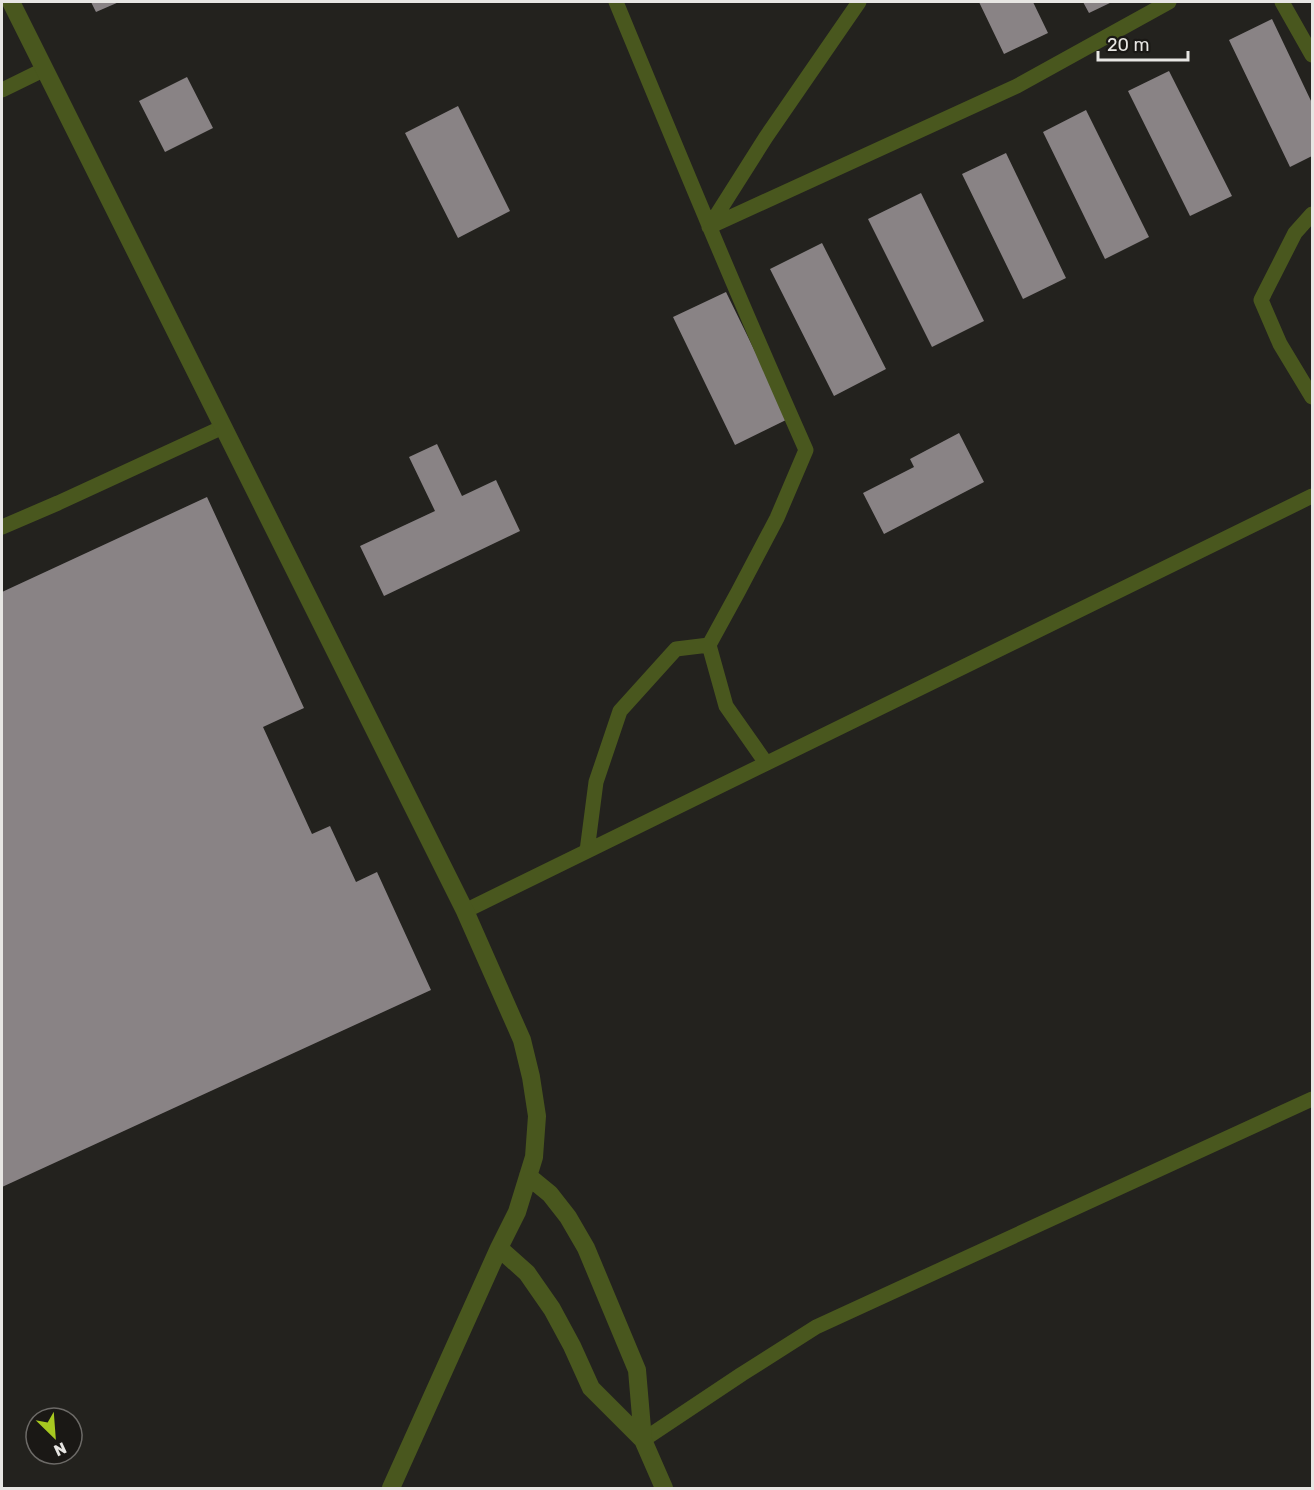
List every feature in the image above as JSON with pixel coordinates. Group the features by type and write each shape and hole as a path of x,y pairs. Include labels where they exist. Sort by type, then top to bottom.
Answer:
{"street":[{"path":"11,2 465,911 522,1040 537,1116 534,1157 517,1212 391,1488"},
{"path":"528,1176 550,1194 568,1217 586,1248 637,1370 643,1440 664,1488"},
{"path":"499,1248 527,1273 552,1308 591,1388 643,1440"}],"lane":[{"path":"616,2 709,227 806,450 777,518 709,645 726,706 766,763"},
{"path":"709,227 766,137 859,2"},
{"path":"709,227 1017,86 1169,2"},
{"path":"1282,2 1312,55"},
{"path":"2,90 45,69"},
{"path":"1312,214 1295,233 1261,300 1280,344 1312,397"},
{"path":"2,527 223,427"},
{"path":"465,911 1312,496"},
{"path":"586,851 597,782 620,711 676,649 709,645"},
{"path":"643,1440 816,1327 1312,1099"}],"building":[{"path":"91,2 119,2 96,12"},
{"path":"979,2 1033,2 1048,33 1004,54"},
{"path":"1083,2 1112,2 1089,13"},
{"path":"1272,19 1312,103 1312,156 1290,167 1229,40"},
{"path":"1169,71 1232,196 1190,216 1128,91"},
{"path":"187,77 213,128 165,152 139,101"},
{"path":"458,106 510,211 458,238 405,133"},
{"path":"1086,110 1149,237 1105,259 1043,132"},
{"path":"1006,153 1066,278 1023,299 962,174"},
{"path":"921,193 984,321 932,347 868,219"},
{"path":"822,243 886,369 834,396 770,269"},
{"path":"726,292 788,419 735,445 673,317"},
{"path":"959,433 984,482 884,534 863,493 914,467 910,459"},
{"path":"437,444 462,496 496,480 520,531 384,596 360,546 435,511 409,457"},
{"path":"207,497 304,708 263,727 312,834 330,826 356,882 377,872 431,990 2,1187 2,592"}]}
